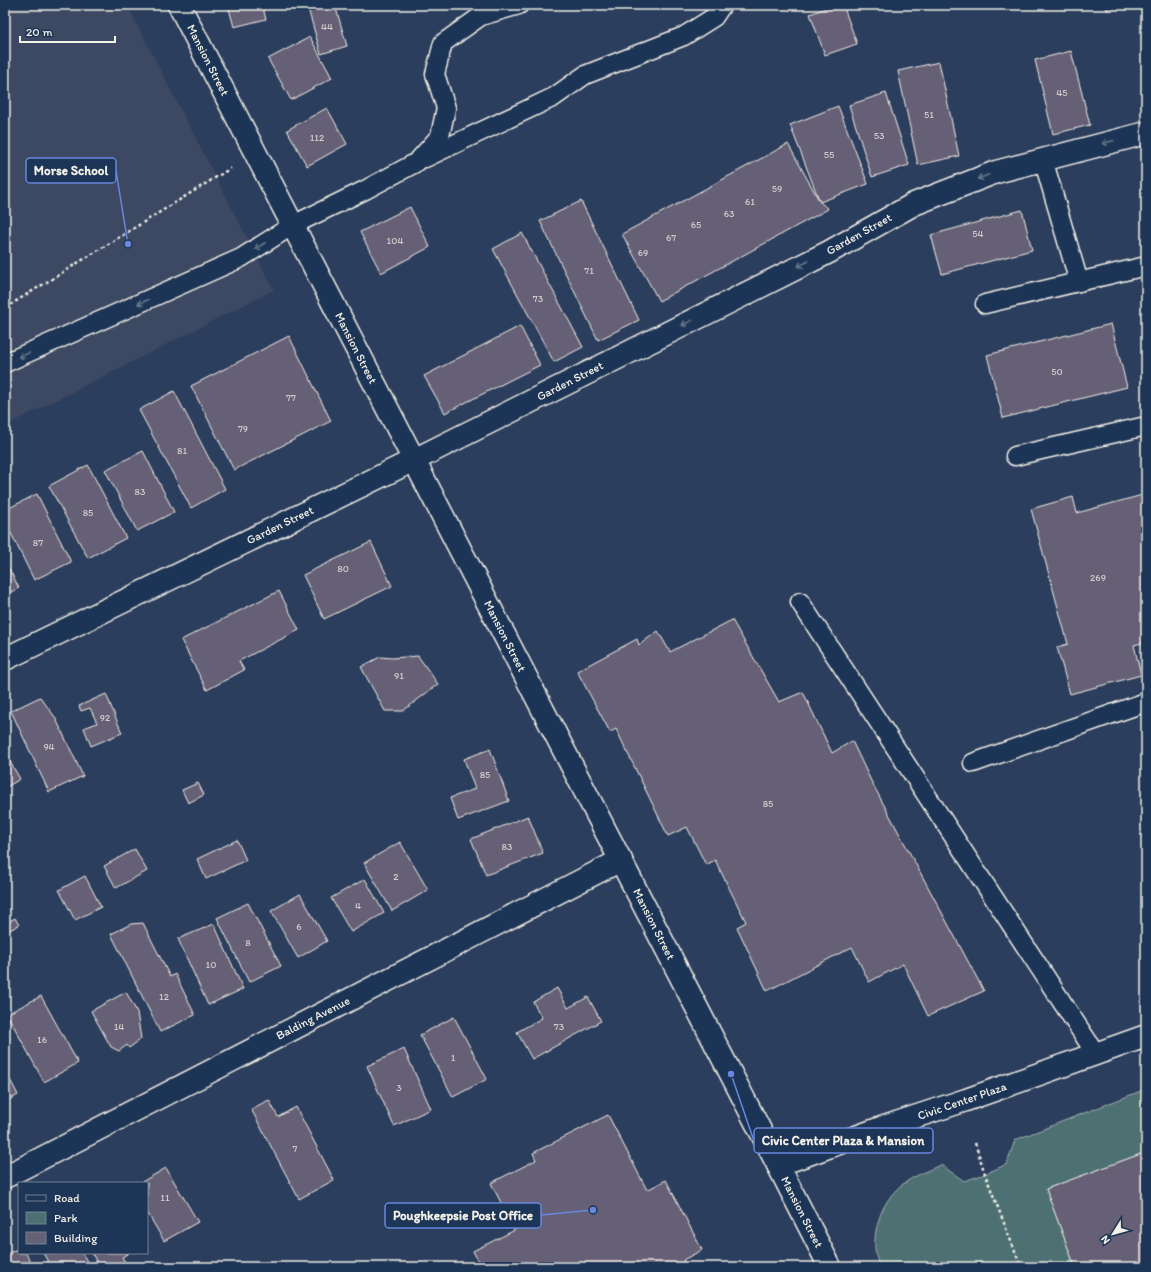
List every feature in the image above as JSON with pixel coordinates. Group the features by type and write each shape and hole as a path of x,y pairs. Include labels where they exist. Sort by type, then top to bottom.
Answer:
{"street":[{"name":"Mansion Street","path":"179,5 830,1267"},
{"name":"Garden Street","path":"5,659 414,460 829,252 914,204 996,172 1146,133"},
{"name":"Balding Avenue","path":"5,1177 621,860"},
{"name":"Civic Center Plaza","path":"778,1165 1146,1036"}],"lane":[{"path":"417,162 440,136 446,108 435,74 443,43 481,16 519,5"},
{"path":"5,363 241,258 292,225 365,190 417,162 554,97 585,75 684,36 714,17 722,5"},
{"path":"1043,159 1079,282"},
{"path":"985,304 1146,266"},
{"path":"1015,456 1146,426"},
{"path":"800,602 1096,1054"},
{"path":"973,763 1146,702"}],"path":[{"path":"5,308 255,153"},
{"path":"975,1143 985,1174 1021,1267"}],"shaded area":[{"path":"5,5 127,5 274,290 5,426"}],"green space":[{"path":"1146,1089 1146,1152 1046,1189 1075,1267 880,1267 876,1257 875,1246 878,1222 888,1200 895,1191 907,1181 921,1173 941,1165 964,1181 985,1174 1007,1164 1015,1140"}],"building":[{"path":"228,5 262,5 266,19 234,27"},
{"path":"307,5 335,5 347,46 321,54"},
{"path":"834,5 843,5 857,44 825,55 810,14"},
{"path":"1105,5 1129,5 1107,10"},
{"path":"310,37 332,78 291,100 268,59"},
{"path":"1071,51 1090,125 1053,134 1035,60"},
{"path":"939,62 959,156 918,165 898,71"},
{"path":"886,93 909,165 872,177 849,105"},
{"path":"838,106 868,184 820,202 790,125"},
{"path":"327,108 347,144 307,166 287,130"},
{"path":"788,144 820,202 828,209 659,301 622,234"},
{"path":"581,201 639,320 598,340 540,221"},
{"path":"410,207 430,247 381,273 360,232"},
{"path":"1022,210 1032,250 942,274 931,235"},
{"path":"522,233 583,347 554,362 493,249"},
{"path":"1111,324 1127,387 1003,418 987,355"},
{"path":"520,326 540,365 445,413 424,376"},
{"path":"289,336 331,421 234,470 191,386"},
{"path":"174,391 225,489 191,508 139,410"},
{"path":"143,451 174,512 137,531 105,470"},
{"path":"88,465 126,538 88,558 49,486"},
{"path":"37,494 71,562 34,580 5,521 5,510"},
{"path":"1146,494 1146,642 1134,645 1141,675 1070,694 1057,647 1068,644 1031,509 1073,497 1077,513"},
{"path":"371,542 392,586 324,619 303,575"},
{"path":"5,561 19,588 5,595"},
{"path":"279,591 299,630 239,661 244,670 207,690 181,640"},
{"path":"732,620 779,702 803,692 832,753 852,741 870,779 984,991 928,1016 903,964 869,982 852,947 767,991 737,927 746,922 715,860 706,865 687,827 668,836 616,729 610,732 577,671 637,639 639,645 658,631 670,652"},
{"path":"418,656 438,684 403,711 385,711 361,667 380,657 392,658"},
{"path":"106,694 122,733 91,746 84,728 97,723 90,708 81,711 79,706"},
{"path":"40,697 55,717 83,776 49,792 11,711"},
{"path":"490,749 509,801 458,820 450,798 475,789 464,759"},
{"path":"5,753 20,779 5,788"},
{"path":"198,783 204,795 188,803 182,790"},
{"path":"528,816 543,853 486,875 471,839"},
{"path":"237,840 246,860 206,879 197,859"},
{"path":"400,842 428,890 392,911 364,863"},
{"path":"135,849 147,871 116,888 104,866"},
{"path":"85,876 101,907 75,920 59,890"},
{"path":"365,879 384,913 351,932 331,898"},
{"path":"300,894 327,941 298,958 271,911"},
{"path":"248,903 281,966 249,982 217,918"},
{"path":"15,918 19,925 8,931 5,924"},
{"path":"143,923 170,977 175,974 195,1015 160,1032 111,934 131,924"},
{"path":"214,924 243,989 208,1005 178,939"},
{"path":"557,988 568,1008 588,997 601,1021 532,1059 517,1032 542,1018 533,1002"},
{"path":"126,992 137,1012 141,1039 129,1048 127,1045 119,1051 111,1047 91,1011"},
{"path":"41,996 78,1063 44,1082 7,1014"},
{"path":"454,1017 487,1079 453,1097 420,1035"},
{"path":"404,1049 431,1109 394,1126 367,1066"},
{"path":"5,1070 18,1095 5,1102"},
{"path":"269,1100 278,1117 296,1107 334,1180 299,1199 251,1109"},
{"path":"608,1115 647,1190 666,1180 702,1250 683,1260 687,1267 481,1267 473,1251 515,1230 491,1183 536,1160 533,1153"},
{"path":"1146,1152 1146,1267 1075,1267 1046,1189"},
{"path":"166,1168 198,1222 164,1241 148,1214 148,1182 142,1182"},
{"path":"18,1248 18,1254 26,1254 33,1267 5,1267 5,1255"},
{"path":"44,1254 83,1254 88,1263 81,1267 51,1267"},
{"path":"92,1254 127,1254 122,1257 128,1267 99,1267"}],"place":[{"name":"Morse School","path":"128,244"},
{"name":"Civic Center Plaza & Mansion","path":"731,1074"},
{"name":"Poughkeepsie Post Office","path":"593,1210"}]}
